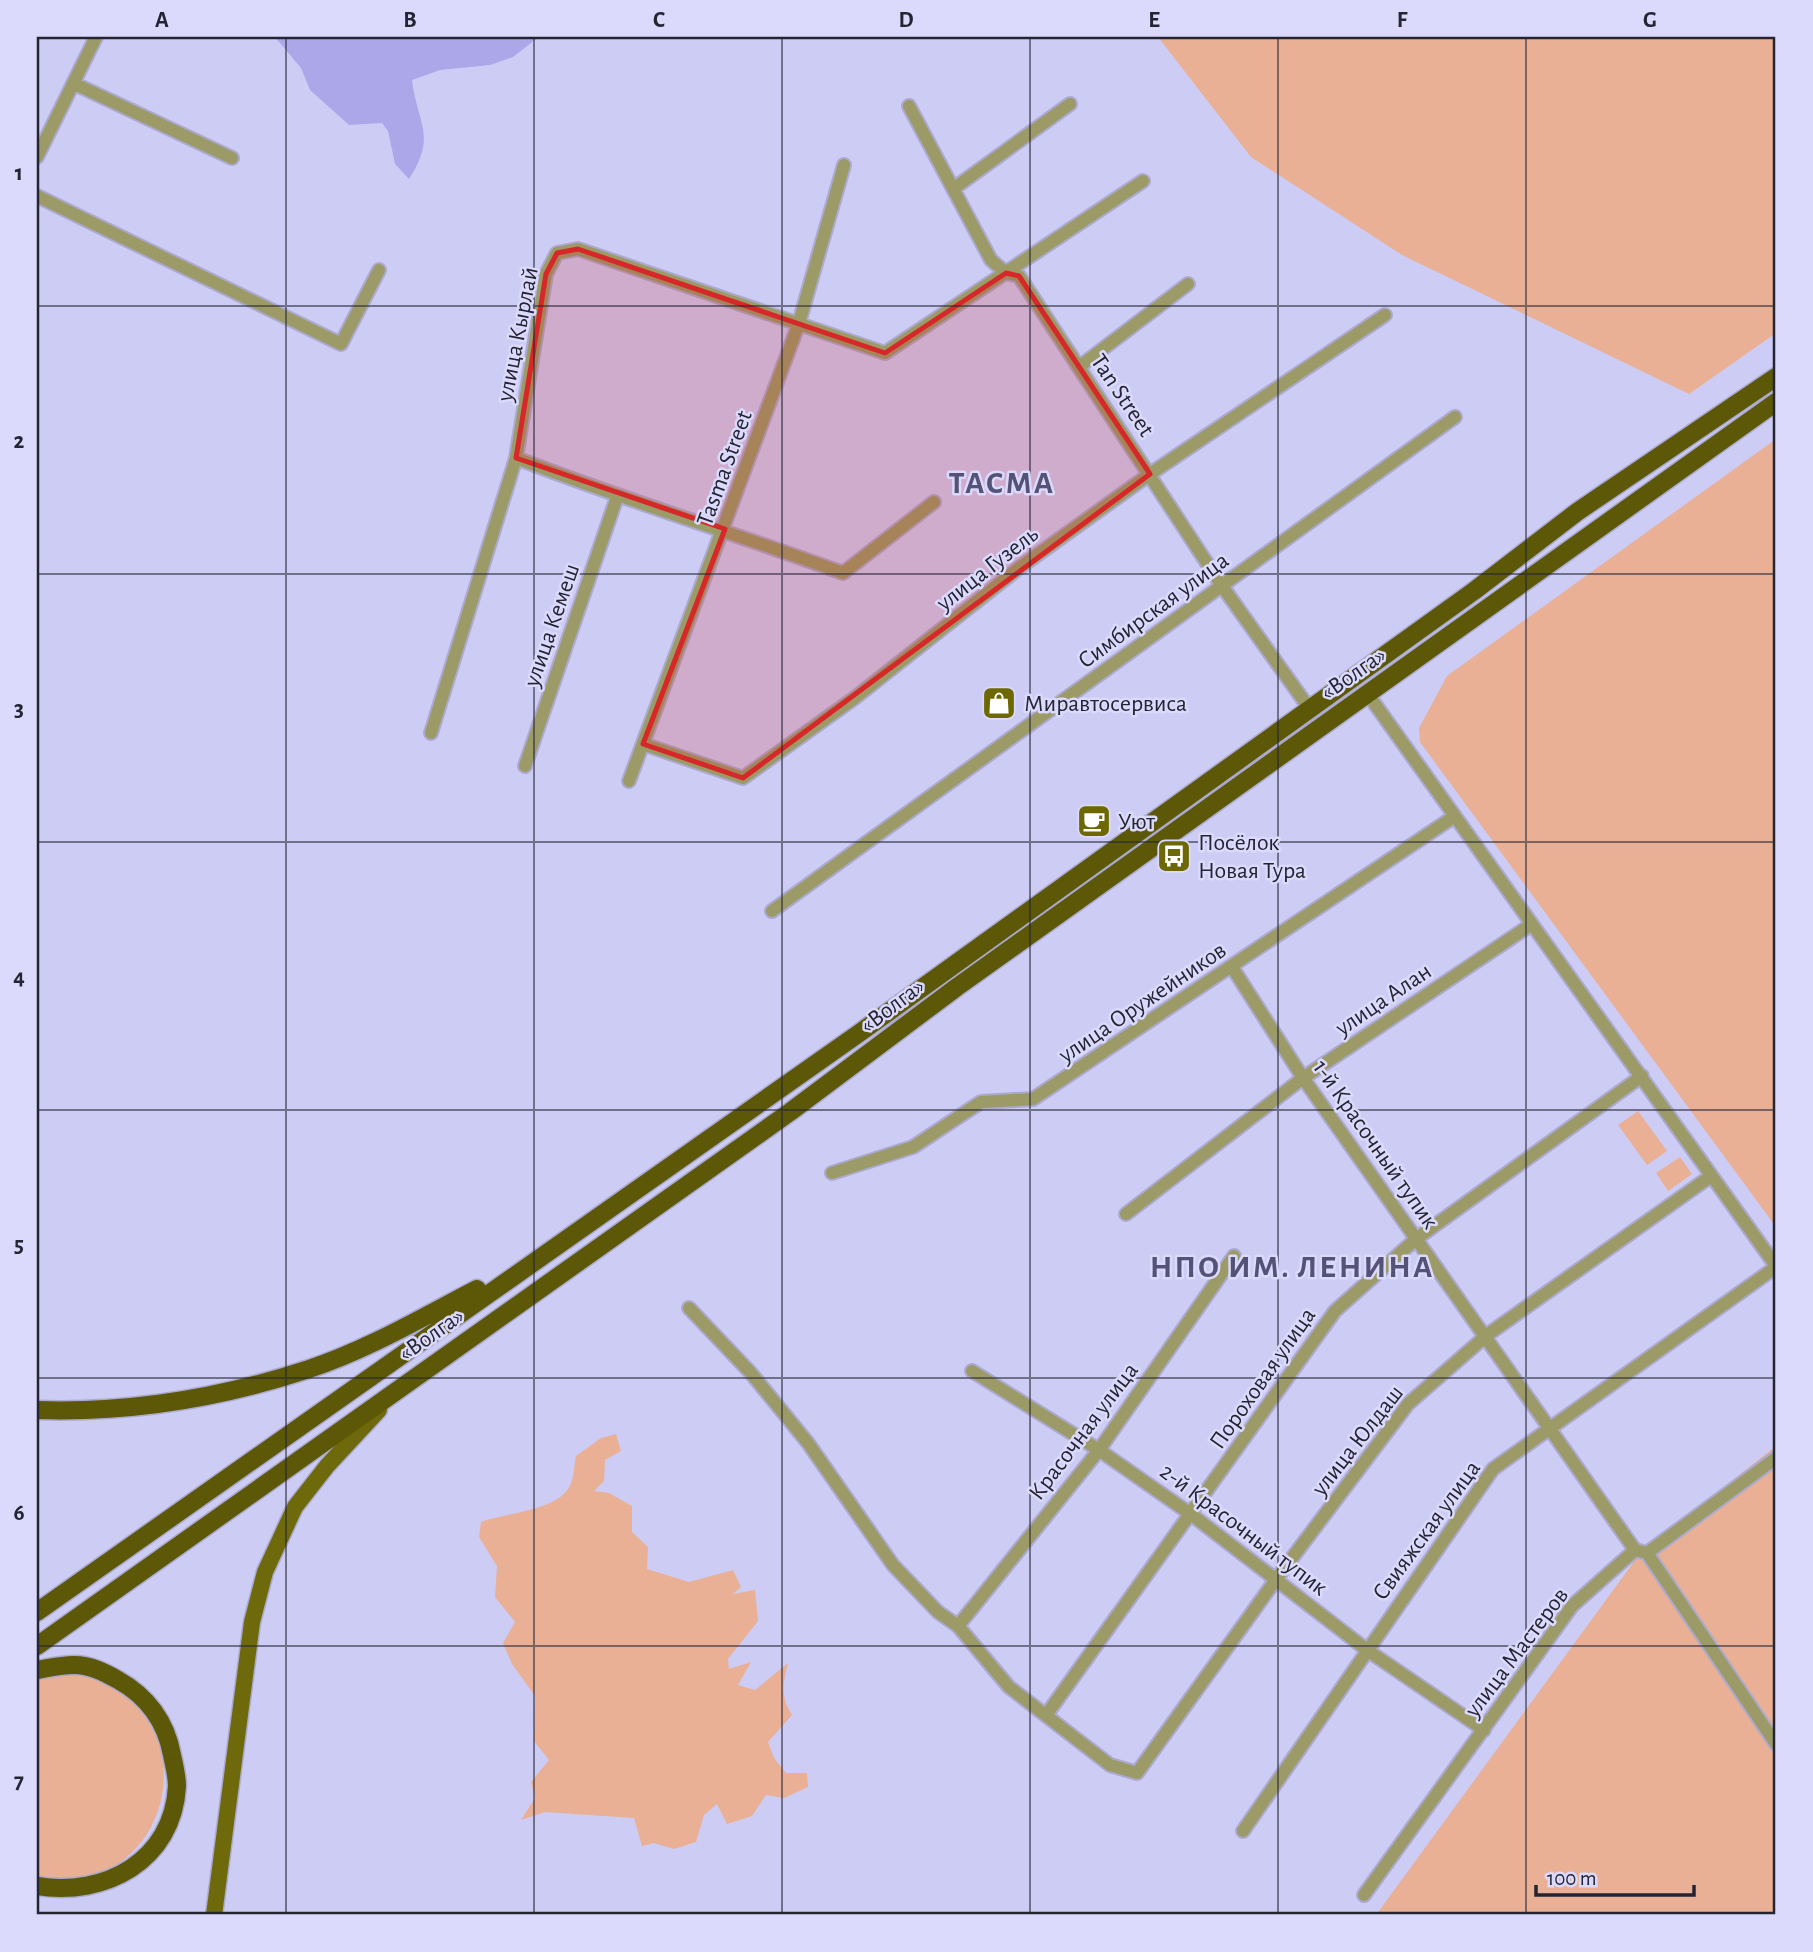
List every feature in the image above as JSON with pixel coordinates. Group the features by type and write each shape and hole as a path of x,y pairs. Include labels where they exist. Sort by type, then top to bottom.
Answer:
{"highway":[{"name":"«Волга»","path":"37,1612 858,1034 1474,591 1577,512 1776,377"},
{"name":"«Волга»","path":"37,1646 790,1112 968,979 1776,402"},
{"path":"37,1410 83,1412 179,1402 310,1368 371,1343 542,1254"},
{"path":"37,1670 74,1665 99,1669 131,1687 155,1711 169,1741 177,1784 173,1812 163,1836 134,1866 114,1880 92,1887 37,1886"}],"main road":[{"path":"214,1915 252,1622 265,1572 295,1507 354,1435 412,1378"}],"street":[{"path":"37,158 96,37"},
{"path":"75,84 232,158"},
{"path":"953,189 1070,104"},
{"name":"Tan Street","path":"909,106 991,260 1006,273 1019,276 1222,586 1309,708"},
{"name":"Tasma Street","path":"629,781 799,323 844,165"},
{"path":"1006,273 1143,181"},
{"path":"37,196 341,344 379,270"},
{"name":"улица Кырлай","path":"431,733 516,458 546,274 556,253 578,249 885,353 1006,273"},
{"path":"1079,367 1188,284"},
{"name":"улица Гузель","path":"643,744 743,778 856,697 1018,568 1150,474 1385,315"},
{"name":"Симбирская улица","path":"772,911 1455,416"},
{"path":"516,458 617,497 724,529 842,573 934,502"},
{"name":"улица Кемеш","path":"525,766 617,497"},
{"path":"1367,693 1776,1267"},
{"name":"улица Оружейников","path":"832,1173 913,1147 981,1101 1033,1099 1455,816"},
{"name":"улица Алан","path":"1126,1214 1303,1078 1532,924"},
{"name":"1-й Красочный тупик","path":"1232,967 1303,1078 1776,1744"},
{"name":"Пороховая улица","path":"1047,1714 1192,1515 1335,1311 1416,1239 1642,1076"},
{"name":"улица Юлдаш","path":"1047,1714 1110,1765 1138,1773 1278,1578 1408,1404 1487,1335 1711,1176"},
{"name":"Красочная улица","path":"958,1626 1099,1450 1234,1256"},
{"name":"Свияжская улица","path":"1243,1832 1493,1469 1776,1267"},
{"path":"689,1308 750,1372 808,1443 893,1565 938,1612 958,1626 1009,1687 1047,1714"},
{"name":"2-й Красочный тупик","path":"972,1371 1099,1450 1192,1515 1278,1578 1367,1650 1484,1730"},
{"name":"улица Мастеров","path":"1364,1895 1572,1606 1641,1551 1776,1458"}],"highlighted area":[{"path":"578,249 885,353 1006,273 1019,276 1150,474 743,778 643,744 725,529 516,458 546,274 557,253"}],"shaded area":[{"path":"275,37 544,37 536,39 513,57 490,65 440,70 412,80 424,140 409,179 395,164 388,131 382,123 349,125 310,90 301,68"},
{"path":"1158,37 1776,37 1776,333 1689,394 1402,255 1251,157"},
{"path":"1776,439 1776,1227 1420,742 1419,728 1447,676"},
{"path":"1638,1111 1667,1151 1647,1165 1618,1125"},
{"path":"1680,1157 1692,1174 1668,1191 1656,1173"},
{"path":"616,1434 621,1451 605,1460 604,1481 594,1491 609,1493 632,1506 632,1532 648,1547 647,1569 689,1582 733,1570 741,1587 733,1594 755,1590 758,1621 728,1659 729,1669 751,1662 738,1685 755,1690 788,1663 784,1690 792,1715 768,1742 774,1758 786,1773 807,1773 808,1787 784,1798 766,1795 752,1816 727,1824 717,1804 704,1815 696,1842 674,1849 654,1843 642,1846 634,1818 545,1812 521,1820 535,1798 531,1782 549,1760 534,1741 535,1696 512,1664 503,1643 515,1622 495,1597 497,1566 479,1537 481,1522 540,1507 561,1496 572,1482 576,1456 601,1438"},
{"path":"1776,1446 1776,1915 1376,1915 1641,1552"},
{"path":"68,1669 104,1681 134,1703 151,1726 161,1752 164,1779 160,1805 149,1830 133,1851 112,1868 85,1879 37,1881 37,1672"}],"place":[{"name":"Миравтосервиса","path":"999,703"},
{"name":"Уют","path":"1094,821"},
{"name":"Посёлок Новая Тура","path":"1174,856"}],"district":[{"name":"ТАСМА","path":"1002,482"},
{"name":"НПО ИМ. ЛЕНИНА","path":"1292,1266"}]}
